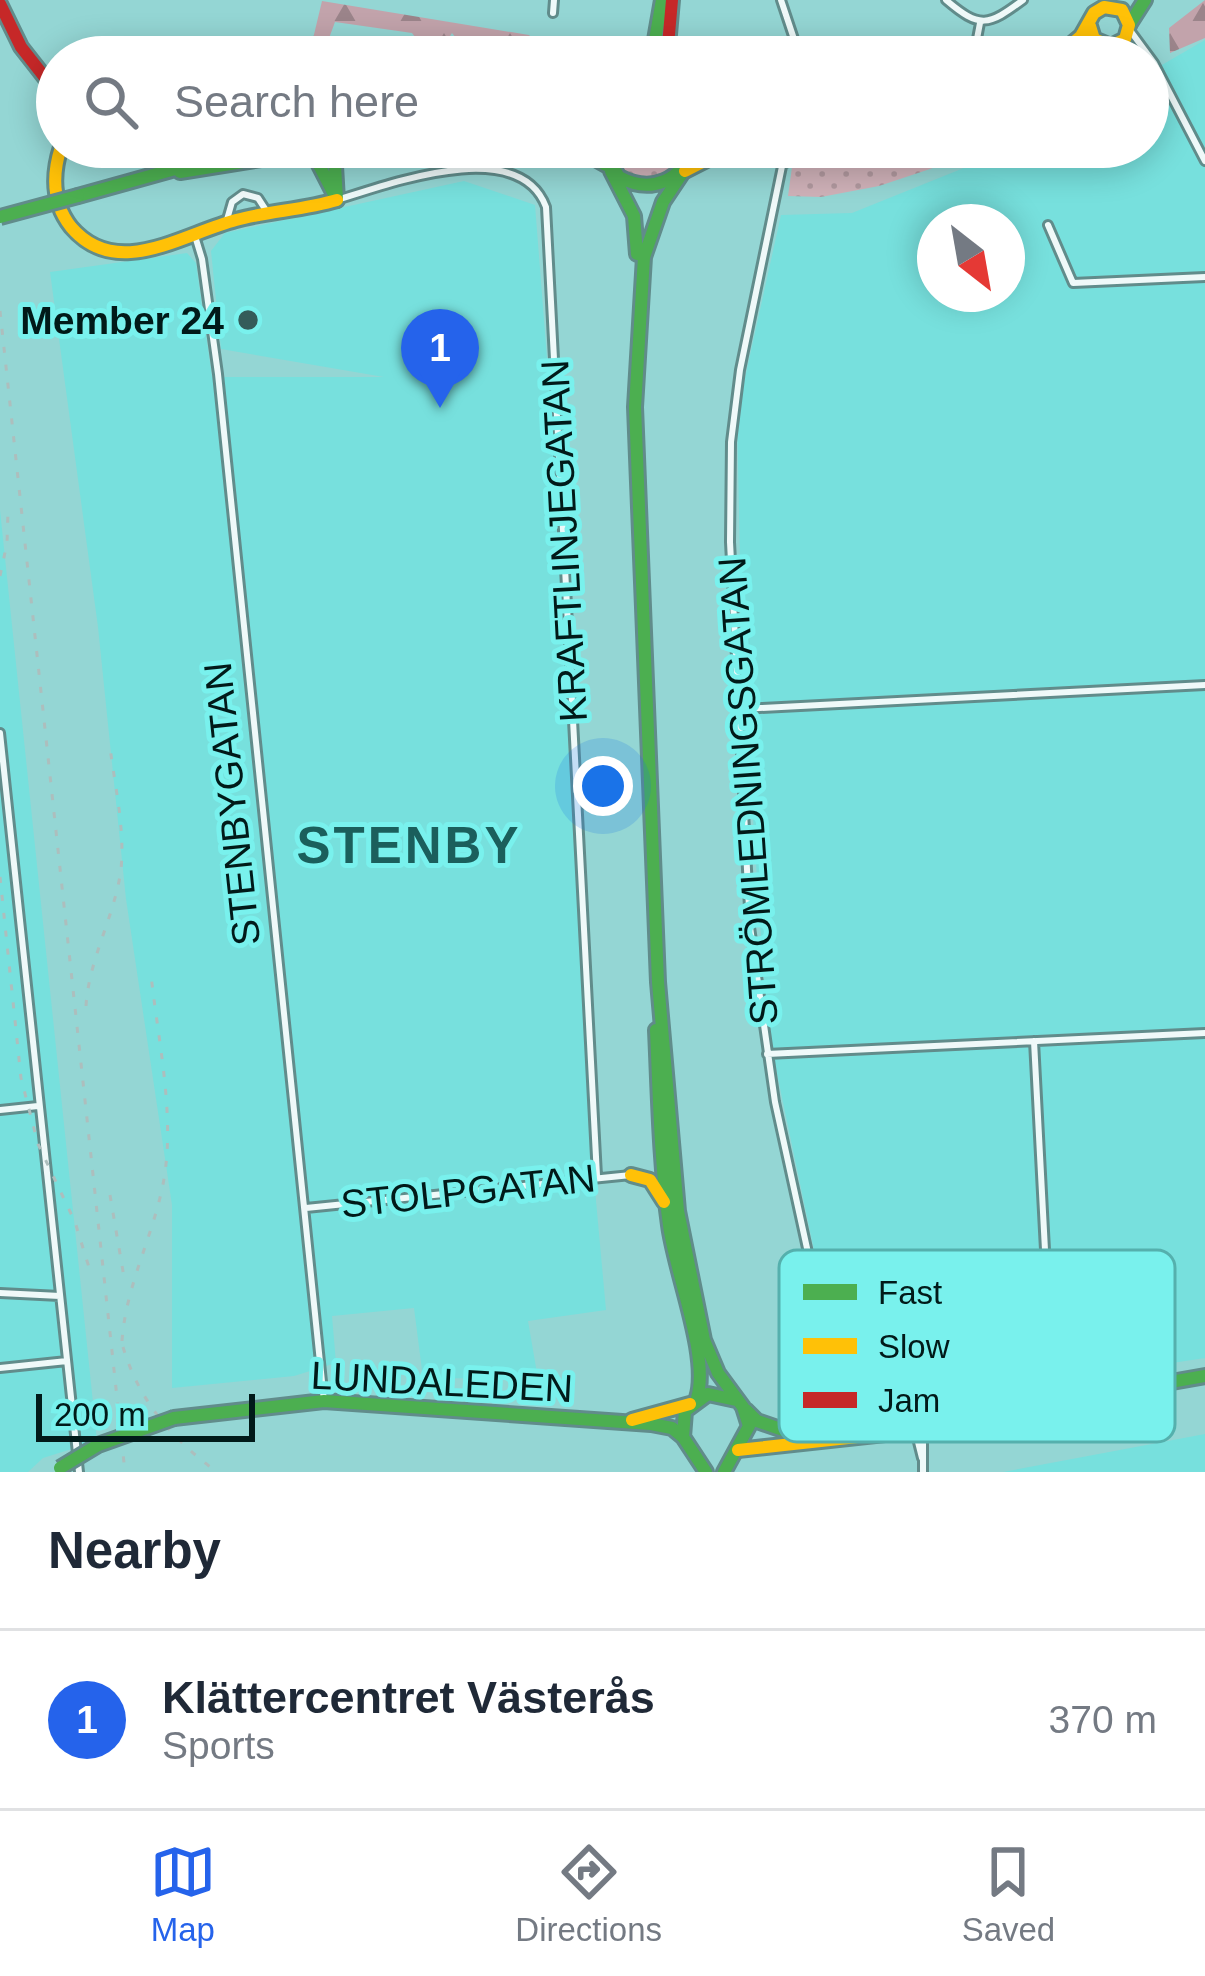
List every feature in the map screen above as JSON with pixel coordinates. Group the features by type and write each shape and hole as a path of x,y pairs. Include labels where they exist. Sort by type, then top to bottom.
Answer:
{"main road":[{"path":"658,36 662,0"},
{"path":"669,36 672,0"},
{"path":"1092,13 1136,0"},
{"path":"1124,36 1145,0"},
{"path":"0,4 36,66"},
{"path":"1110,5 1129,27"},
{"path":"56,168 55,194 65,220 83,241 101,250 132,254 226,223 337,200"},
{"path":"0,217 175,168"},
{"path":"145,177 197,168"},
{"path":"321,168 328,190 337,200"},
{"path":"335,168 337,200"},
{"path":"635,406 646,244 659,204 686,168"},
{"path":"610,169 622,180 642,187 663,185 693,168"},
{"path":"610,169 628,202 638,236 631,333 658,982 685,1251 709,1355 740,1404 757,1421 779,1428"},
{"path":"658,982 655,1008 665,1205 677,1277 702,1373 694,1401 682,1420 687,1441 706,1472"},
{"path":"631,1175 655,1161 662,1144"},
{"path":"631,1175 650,1180 665,1205"},
{"path":"1175,1381 1205,1376"},
{"path":"694,1401 722,1393 740,1404 748,1431 724,1472"},
{"name":"LUNDALEDEN","path":"57,1470 98,1444 174,1418 325,1401 666,1426 687,1441"},
{"name":"LUNDALEDEN","path":"623,1423 694,1401"},
{"path":"687,1441 710,1458 801,1442"}],"street":[{"path":"553,13 554,0"},
{"path":"781,0 793,36"},
{"path":"946,0 980,23 1000,17 1023,0"},
{"path":"978,36 980,23"},
{"path":"1129,27 1135,36"},
{"path":"1169,95 1205,161"},
{"name":"STRÖMLEDNINGSGATAN","path":"782,168 740,370 731,442 730,527 750,927 767,1054 807,1250"},
{"name":"STRÖMLEDNINGSGATAN","path":"781,172 783,168"},
{"name":"KRAFTLINJEGATAN","path":"337,200 403,180 478,169 524,178 535,186 546,207 597,1176"},
{"path":"226,223 232,202 243,194 258,198 269,215"},
{"path":"1048,225 1073,283 1205,277"},
{"name":"STENBYGATAN","path":"195,235 218,374 325,1401"},
{"path":"740,709 1205,686"},
{"path":"0,734 79,1472"},
{"path":"767,1054 1205,1033"},
{"path":"1034,1041 1045,1250"},
{"path":"0,1109 40,1106"},
{"name":"STOLPGATAN","path":"307,1208 631,1175"},
{"path":"0,1292 60,1296"},
{"path":"0,1368 67,1361"},
{"path":"921,1442 923,1472"}],"shaded area":[{"path":"1205,40 1205,1358 1175,1363 1175,1250 814,1250 767,1026 742,656 737,414 781,215 852,213 964,168 1169,168 1169,61"},
{"path":"678,168 674,174 645,183 617,171"},
{"path":"792,168 933,168 879,186 821,197 788,196"},
{"path":"464,181 535,205 563,563 569,756 606,1310 528,1321 538,1379 423,1378 414,1308 332,1316 336,1363 294,1376 172,1388 172,1205 126,899 98,627 50,272 187,253 196,263 212,377 384,377 221,349 211,251 225,233"},
{"path":"0,510 97,1441 43,1458 28,1472 0,1472"},
{"path":"1205,1434 1205,1472 1003,1472 1175,1442"}],"green space":[{"path":"1205,0 1205,38 1170,53 1169,28"},
{"path":"322,1 530,36 414,36 335,22 330,36 314,36"}],"railway":[{"path":"0,311 125,1472"},
{"path":"0,576 8,512"},
{"path":"86,1006 121,869 121,823 110,747"},
{"path":"0,877 21,1078 38,1144 75,1222 91,1274"},
{"path":"122,1341 167,1154 167,1103 151,975"},
{"path":"110,1195 125,1283"},
{"path":"123,1347 138,1385 159,1417 217,1472"}],"traffic: fast":[{"path":"656,36 662,0"},
{"path":"1129,25 1145,0"},
{"path":"78,196 179,168"},
{"path":"180,172 205,168"},
{"path":"321,168 337,200"},
{"path":"335,168 337,200"},
{"path":"613,168 619,177 643,185 664,181 682,168"},
{"path":"611,171 634,216 637,254"},
{"path":"681,175 663,202 644,257 635,407 658,982 678,1211 704,1340 749,1426 724,1472"},
{"path":"0,217 78,196"},
{"path":"656,1030 666,1201 699,1360 697,1398"},
{"path":"1175,1381 1205,1376"},
{"path":"706,1472 683,1437 685,1411 708,1394 736,1400"},
{"path":"174,1418 324,1401 651,1424 672,1428 683,1437"},
{"path":"746,1410 757,1421 779,1429"},
{"path":"60,1468 98,1445 174,1418"}],"traffic: slow":[{"path":"1081,36 1094,13 1104,7 1122,10 1129,25 1126,36"},
{"path":"1090,26 1093,36"},
{"path":"56,168 57,199 71,227 89,243 109,251 150,249 236,220 337,200"},
{"path":"685,171 691,168"},
{"path":"631,1175 650,1180 664,1202"},
{"path":"632,1420 690,1404"},
{"path":"738,1450 811,1442"}],"traffic: jam":[{"path":"669,36 672,0"},
{"path":"0,4 36,66"}],"place":[{"name":"Member 24","path":"248,320"},
{"name":"Klättercentret Västerås","path":"440,408"}],"district":[{"name":"STENBY","path":"409,845"}]}
